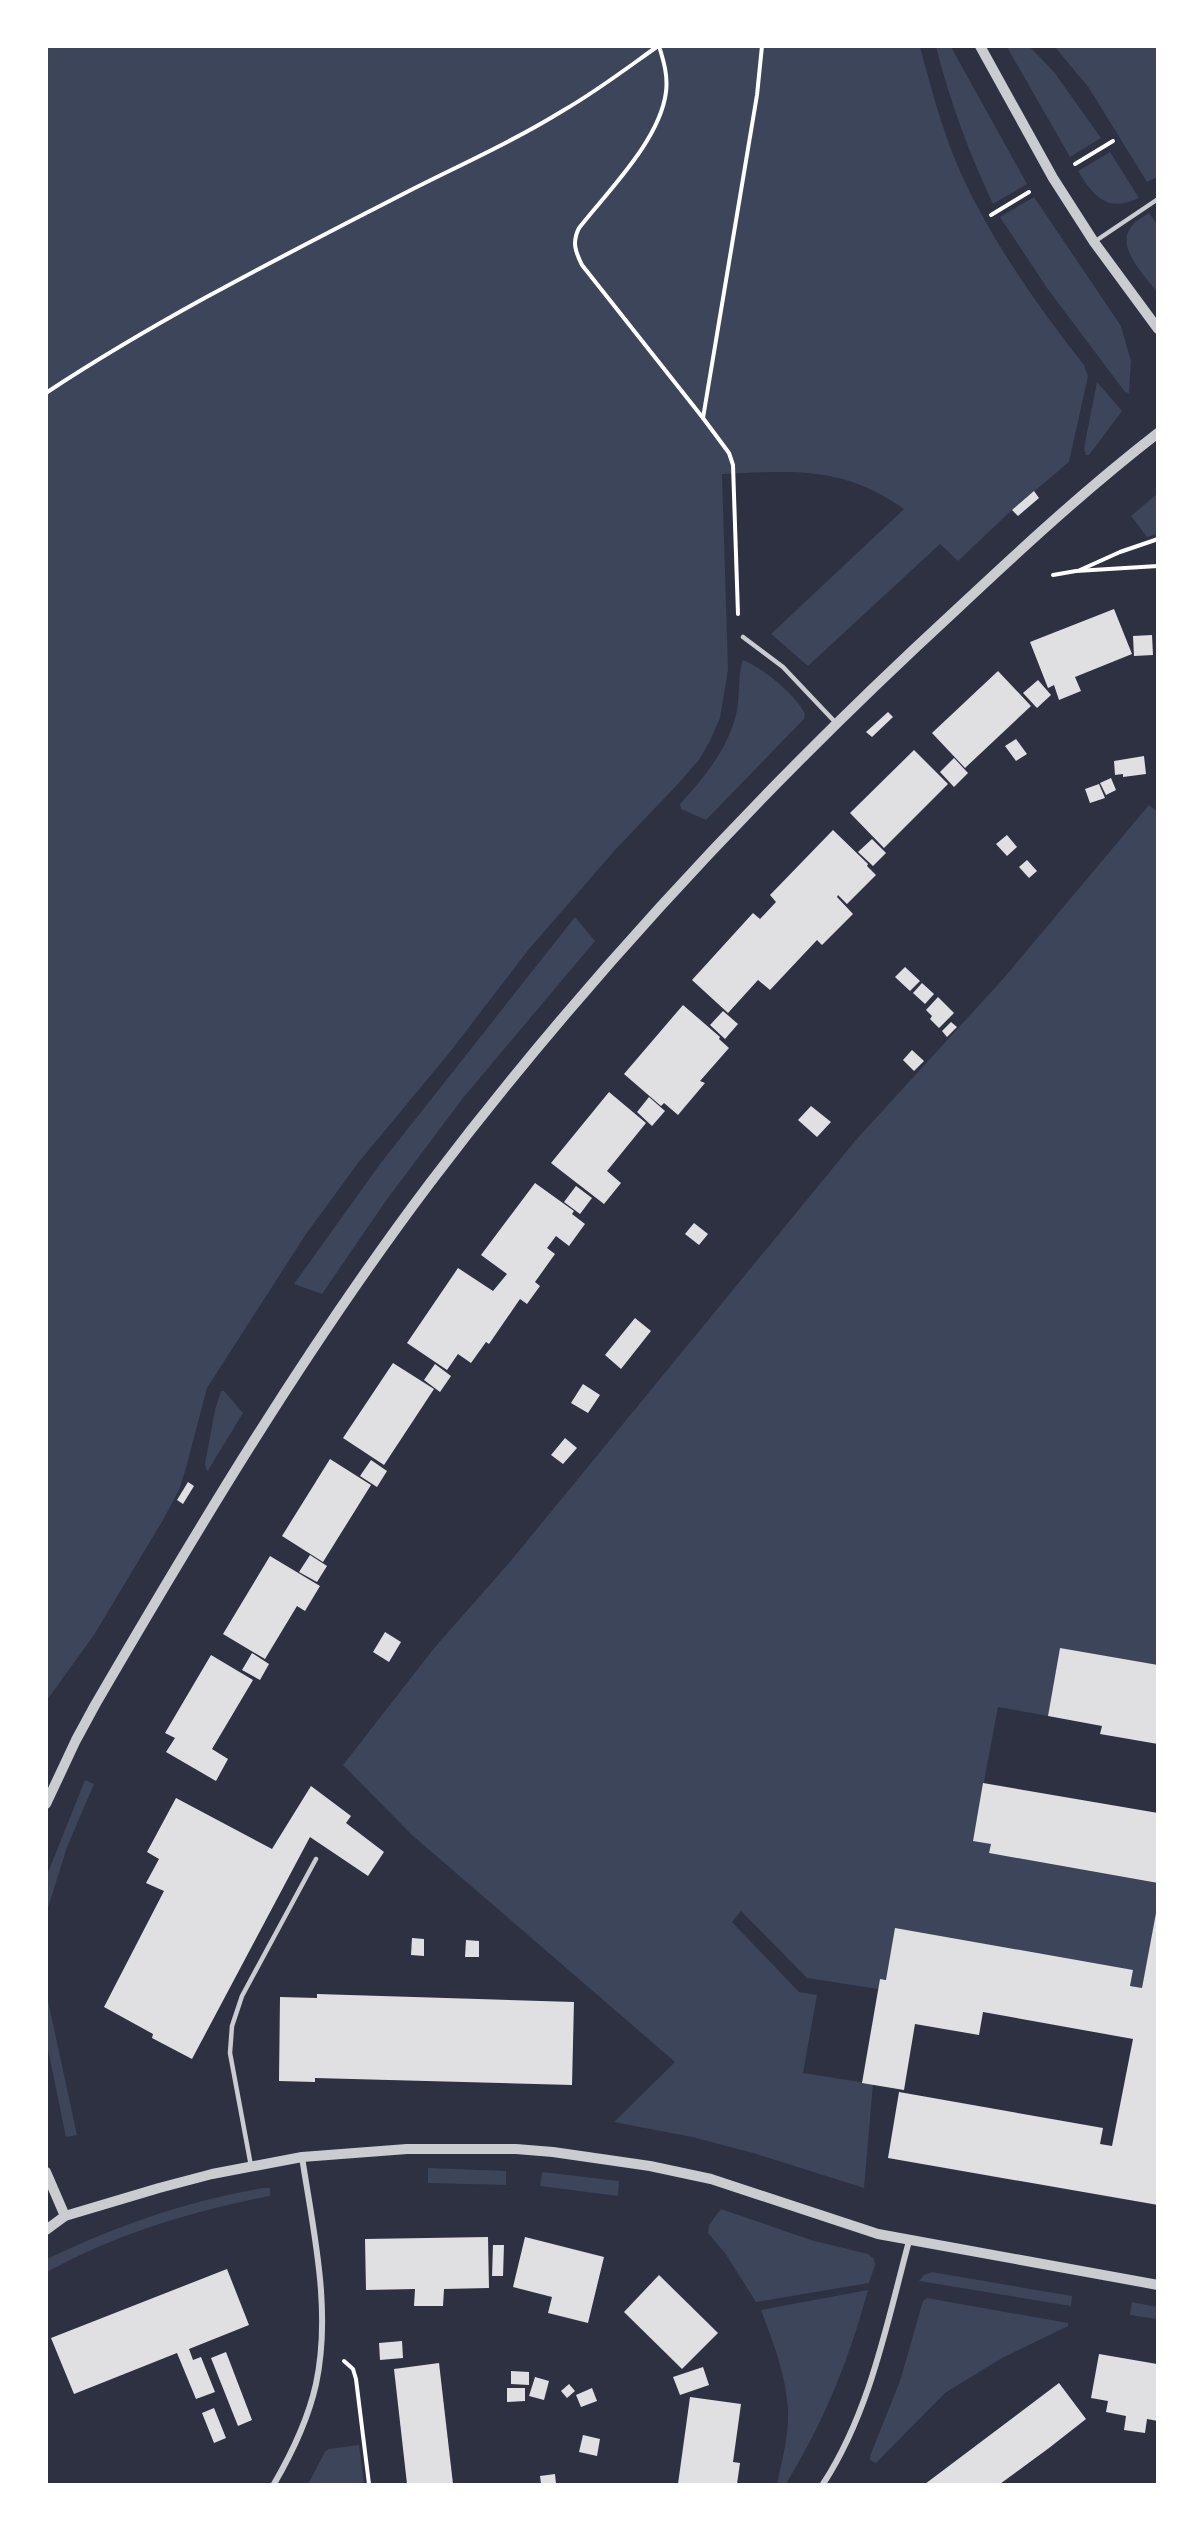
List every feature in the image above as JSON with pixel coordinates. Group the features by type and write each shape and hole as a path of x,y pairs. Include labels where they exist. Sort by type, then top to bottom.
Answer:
{"street":[{"path":"980,46 1053,178 1094,243 1158,329"},
{"path":"46,1804 90,1713 229,1482 340,1311 428,1185 499,1094 649,917 728,832 836,723 983,585 1096,484 1158,433"},
{"path":"46,2230 65,2216 201,2176 302,2157 458,2147 516,2149 602,2158 711,2179 848,2225 909,2241 1158,2285"},
{"path":"274,2484 288,2461 309,2410 316,2385 321,2347 318,2257 302,2157"},
{"path":"46,2172 65,2216"},
{"path":"823,2484 848,2442 859,2414 889,2320 909,2241"}],"lane":[{"path":"1094,243 1158,199"},
{"path":"743,638 783,667 836,723"},
{"path":"251,2166 230,2053 232,2026 242,1996 315,1859"}],"path":[{"path":"46,393 108,352 183,310 348,222 504,145 565,110 659,46 667,72 662,111 636,156 579,228 574,237 575,251 582,265 729,453 733,465 738,616 743,638"},
{"path":"703,418 757,95 762,46"},
{"path":"1074,165 1113,141"},
{"path":"991,215 1031,191"},
{"path":"1076,571 1158,539"},
{"path":"1053,575 1076,571 1158,566"},
{"path":"321,2347 344,2361 352,2369 356,2379 369,2484"}],"shaded area":[{"path":"47,47 920,47 947,139 985,221 1049,319 1084,365 1088,376 1069,462 1012,510 958,561 940,544 808,666 771,634 904,509 881,495 838,478 794,472 722,474 728,670 720,718 710,741 699,760 616,849 529,949 450,1052 358,1163 306,1234 207,1388 179,1490 163,1520 94,1635 47,1700"},
{"path":"936,47 951,47 1027,184 993,204 961,127"},
{"path":"1007,47 1030,47 1054,72 1101,138 1070,157"},
{"path":"1055,47 1157,47 1157,177 1147,182 1089,88"},
{"path":"1110,152 1139,198 1118,204 1103,200 1096,195 1078,171"},
{"path":"1034,197 1121,326 1131,361 1129,393 1125,392 1047,288 1000,217"},
{"path":"1149,213 1157,224 1157,292 1134,261 1127,243 1127,235 1131,227"},
{"path":"1097,382 1122,411 1089,455 1086,455 1084,448"},
{"path":"1157,494 1157,534 1147,537 1131,516"},
{"path":"743,660 760,669 787,691 801,707 805,714 804,719 706,820 681,809 680,804 707,772 729,736 737,710"},
{"path":"1149,805 1158,812 1157,1665 1060,1648 1048,1716 998,1707 973,1840 991,1844 989,1853 1157,1883 1157,1907 1142,1988 1130,1986 1133,1971 880,1979 878,1989 807,1978 741,1911 732,1922 799,1992 817,1995 803,2073 873,2084 864,2188 753,2153 692,2137 614,2122 675,2062 412,1835 343,1765 435,1647 509,1563 855,1141 1003,979"},
{"path":"575,917 595,941 463,1098 385,1202 322,1294 294,1284 380,1164"},
{"path":"221,1391 224,1391 243,1413 207,1472 205,1464"},
{"path":"85,1780 94,1784 67,1847 47,1911 47,1875"},
{"path":"47,1996 77,2135 66,2137 47,2045"},
{"path":"428,2168 506,2171 506,2185 428,2183"},
{"path":"542,2172 619,2181 618,2196 540,2186"},
{"path":"270,2188 270,2196 156,2225 100,2246 47,2272 47,2259 125,2225 179,2207"},
{"path":"721,2209 811,2240 868,2254 874,2259 875,2265 869,2283 756,2302 725,2253 708,2233 709,2225"},
{"path":"932,2272 1072,2296 1071,2306 919,2281 924,2275"},
{"path":"868,2290 844,2366 824,2413 786,2484 777,2484 786,2438 787,2397 782,2371 761,2310"},
{"path":"927,2298 1068,2323 1068,2326 1002,2358 945,2393 876,2463 870,2460 870,2456 900,2381 923,2301"},
{"path":"1132,2302 1157,2307 1157,2319 1130,2315"},
{"path":"359,2445 364,2484 308,2484 325,2452 329,2449"}],"building":[{"path":"1034,491 1039,498 1018,516 1012,510"},
{"path":"1114,609 1132,654 1075,677 1081,691 1059,700 1054,685 1048,688 1030,642"},
{"path":"1152,635 1153,655 1134,656 1133,636"},
{"path":"998,671 1031,706 965,768 932,733"},
{"path":"1038,680 1051,695 1037,708 1023,693"},
{"path":"888,712 893,717 872,737 866,732"},
{"path":"1016,739 1027,754 1016,761 1005,746"},
{"path":"914,750 948,784 884,848 850,813"},
{"path":"1144,756 1146,774 1123,777 1123,774 1115,775 1114,761"},
{"path":"954,758 968,773 954,787 940,772"},
{"path":"1111,778 1116,790 1106,795 1100,783"},
{"path":"1099,784 1105,798 1090,803 1085,789"},
{"path":"833,830 868,864 867,866 876,875 847,904 838,895 837,897 853,914 822,945 817,940 770,990 758,980 728,1013 692,980 753,913 760,919 776,902 770,895"},
{"path":"1007,835 1017,847 1007,856 996,844"},
{"path":"872,839 886,853 873,866 858,852"},
{"path":"1027,860 1037,871 1029,878 1019,867"},
{"path":"905,967 920,981 910,991 895,977"},
{"path":"922,983 934,994 925,1004 913,993"},
{"path":"938,997 954,1013 939,1028 930,1019 932,1016 926,1010"},
{"path":"683,1005 720,1037 719,1039 729,1048 700,1081 705,1083 678,1115 664,1103 661,1106 624,1074"},
{"path":"723,1011 738,1024 725,1039 710,1025"},
{"path":"951,1022 957,1027 947,1037 942,1031"},
{"path":"912,1050 924,1061 914,1071 903,1060"},
{"path":"609,1092 646,1123 607,1171 621,1183 604,1204 551,1163"},
{"path":"649,1097 665,1111 652,1126 637,1112"},
{"path":"811,1106 831,1122 817,1137 798,1120"},
{"path":"535,1183 574,1211 572,1214 585,1224 569,1246 556,1236 547,1248 555,1254 535,1282 540,1286 527,1304 520,1299 489,1344 486,1342 471,1363 458,1354 447,1370 407,1343 458,1268 493,1291 507,1274 481,1255"},
{"path":"576,1186 592,1198 580,1214 564,1202"},
{"path":"694,1223 708,1234 699,1245 685,1234"},
{"path":"635,1318 651,1331 621,1369 605,1355"},
{"path":"393,1363 434,1389 384,1465 343,1438"},
{"path":"435,1364 451,1376 440,1392 424,1380"},
{"path":"583,1384 600,1395 588,1413 571,1403"},
{"path":"565,1438 577,1448 563,1464 551,1455"},
{"path":"330,1459 371,1485 323,1562 282,1536"},
{"path":"371,1460 387,1471 377,1487 360,1476"},
{"path":"188,1482 194,1486 183,1504 177,1500"},
{"path":"310,1555 327,1566 317,1582 299,1572"},
{"path":"270,1556 320,1586 305,1611 297,1606 265,1659 223,1634"},
{"path":"385,1632 401,1642 389,1662 373,1652"},
{"path":"1060,1648 1158,1665 1158,1744 1100,1734 1102,1726 1048,1716"},
{"path":"252,1653 269,1664 260,1680 242,1670"},
{"path":"211,1655 253,1680 212,1749 228,1759 216,1781 166,1752 175,1738 165,1733"},
{"path":"983,1783 1158,1813 1158,1883 989,1853 991,1844 973,1841"},
{"path":"311,1786 351,1816 346,1823 384,1852 368,1876 310,1837 192,2059 152,2038 153,2034 104,2007 164,1891 146,1883 159,1859 147,1852 176,1798 272,1849"},
{"path":"1156,1913 1158,2205 888,2158 899,2092 1103,2128 1100,2144 1112,2146 1133,2039 983,2012 979,2035 915,2024 904,2090 862,2083 880,1979 886,1980 895,1928 1133,1970 1130,1986 1142,1988"},
{"path":"412,1938 424,1939 424,1956 411,1955"},
{"path":"466,1940 479,1941 479,1957 465,1957"},
{"path":"317,1994 574,2002 572,2085 315,2078 315,2082 279,2081 280,1997 317,1998"},
{"path":"488,2237 489,2288 444,2289 443,2306 414,2306 415,2289 366,2290 365,2239"},
{"path":"525,2237 604,2257 588,2323 548,2313 552,2297 513,2287"},
{"path":"493,2245 504,2245 503,2276 492,2276"},
{"path":"227,2269 249,2325 189,2349 193,2360 201,2357 215,2392 196,2399 177,2353 74,2394 51,2338"},
{"path":"659,2275 718,2333 682,2369 624,2312"},
{"path":"402,2341 403,2358 380,2360 379,2343"},
{"path":"226,2352 252,2420 238,2426 211,2358"},
{"path":"1099,2354 1157,2364 1158,2421 1147,2419 1145,2433 1124,2430 1126,2416 1106,2412 1108,2401 1091,2398"},
{"path":"439,2363 453,2484 407,2484 394,2369"},
{"path":"703,2367 709,2385 680,2395 673,2377"},
{"path":"511,2371 529,2372 529,2385 511,2384"},
{"path":"535,2377 549,2381 544,2400 529,2396"},
{"path":"1059,2383 1086,2419 1049,2448 1000,2484 925,2484"},
{"path":"569,2384 575,2391 567,2398 561,2391"},
{"path":"507,2388 525,2388 525,2401 507,2402"},
{"path":"592,2388 597,2401 581,2407 576,2395"},
{"path":"690,2397 741,2404 733,2462 740,2463 737,2484 678,2484"},
{"path":"214,2408 226,2438 214,2443 202,2413"},
{"path":"583,2435 600,2439 597,2456 579,2452"},
{"path":"555,2474 556,2484 541,2484 540,2476"}]}
